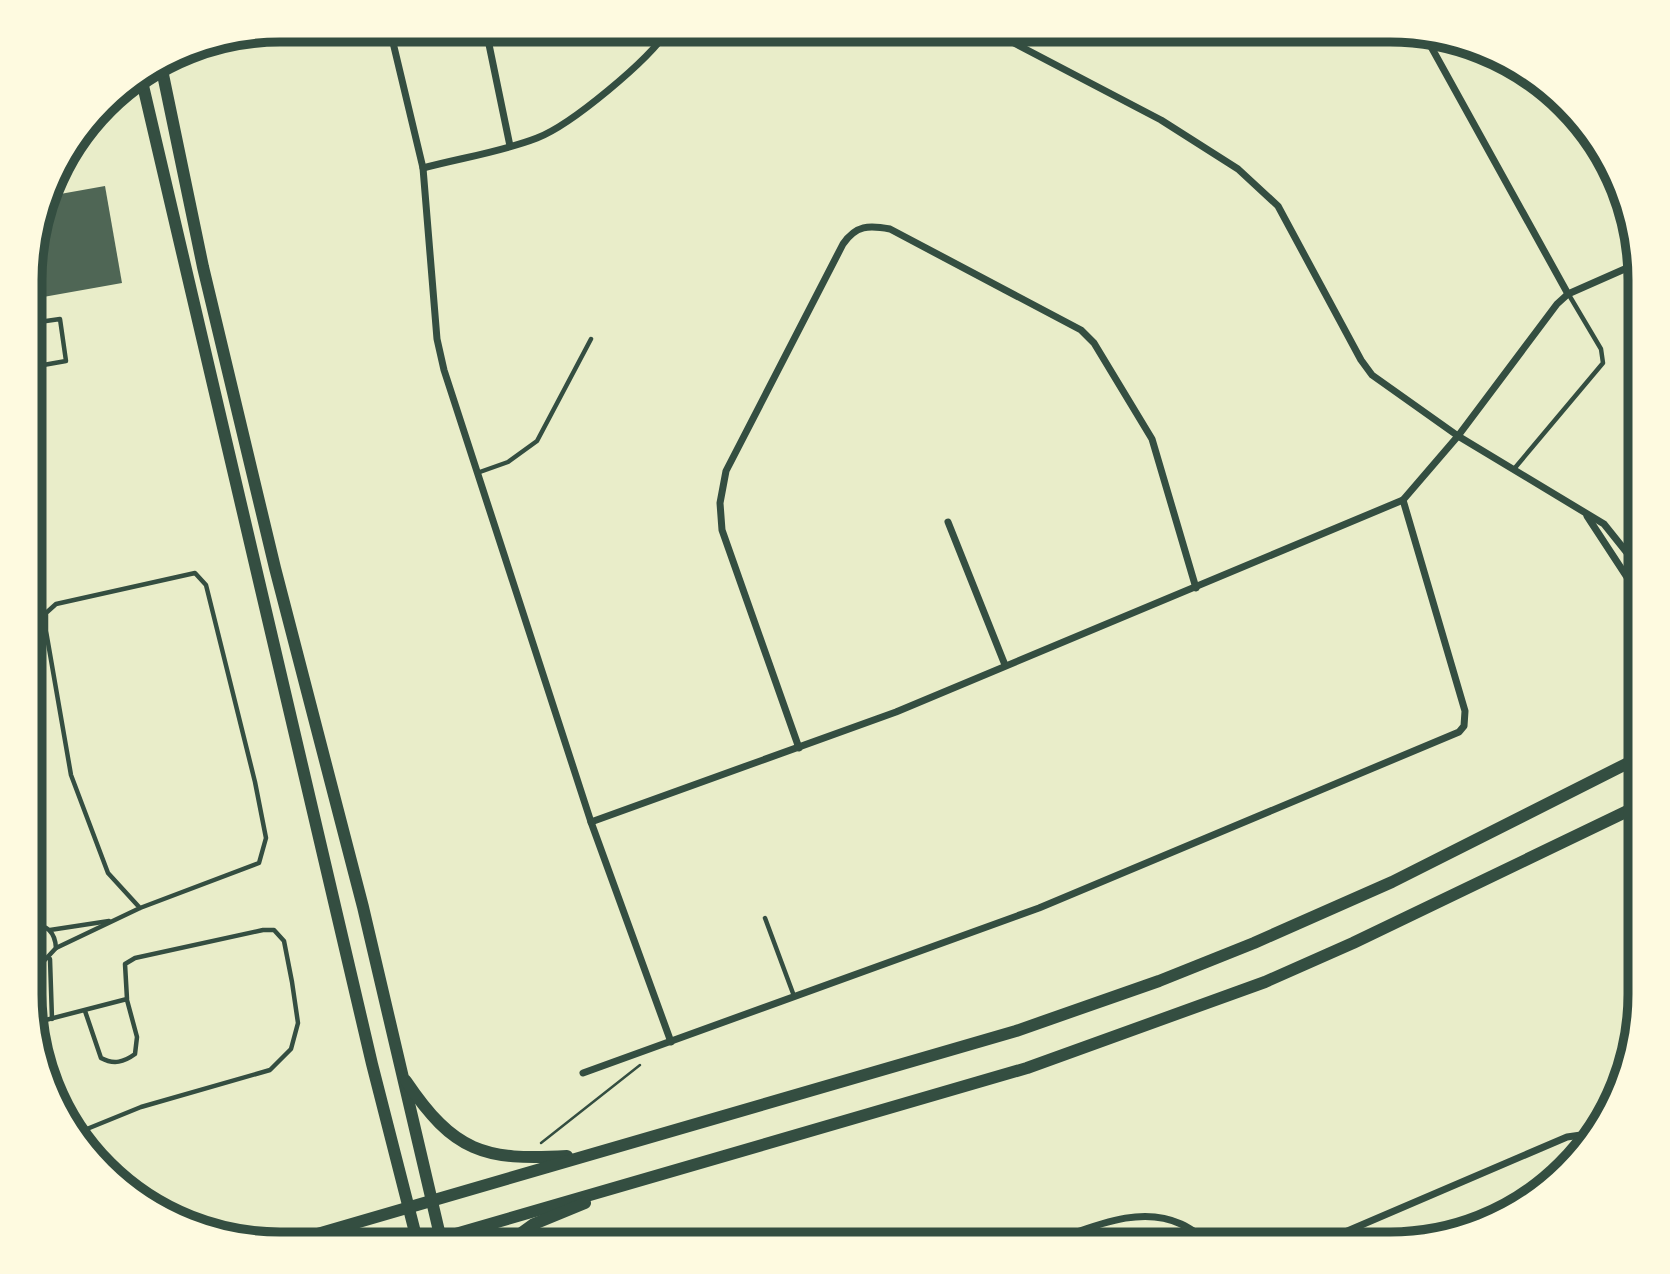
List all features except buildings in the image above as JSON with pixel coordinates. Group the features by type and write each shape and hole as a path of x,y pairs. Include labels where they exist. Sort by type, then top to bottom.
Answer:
{"main road":[{"path":"164,73 203,267 271,555 363,907 439,1231"},
{"path":"143,86 372,1064 415,1231"},
{"path":"139,89 149,110"},
{"path":"330,1231 1016,1031 1158,981 1278,933 1392,882 1627,763"},
{"path":"473,1231 1027,1068 1265,982 1353,943 1627,811"},
{"path":"402,1075 433,1118 459,1140 487,1155 522,1158 587,1155"},
{"path":"524,1231 534,1224 647,1178"}],"street":[{"path":"393,43 423,168 437,339 477,473 591,822 671,1042"},
{"path":"489,43 510,146"},
{"path":"423,168 510,146 551,131 645,61 658,43"},
{"path":"1014,43 1161,120 1238,169 1278,206 1365,368 1458,436 1611,530 1628,552"},
{"path":"1431,46 1568,294"},
{"path":"799,748 723,530 720,503 726,471 843,244 855,230 870,225 890,229 1087,335 1152,439 1196,588"},
{"path":"591,822 896,712 1403,500 1458,436 1557,304 1568,294 1627,268"},
{"path":"583,1073 1039,908 1451,736 1464,726 1465,711 1403,500"},
{"path":"1584,512 1628,578"},
{"path":"948,522 1005,665"},
{"path":"1345,1232 1567,1137 1581,1135"},
{"path":"1081,1232 1127,1217 1148,1216 1179,1223 1194,1232"}],"lane":[{"path":"1514,469 1603,363 1601,349 1568,294"},
{"path":"42,322 60,319 66,361 42,366"},
{"path":"477,473 508,462 537,441 591,339"},
{"path":"43,962 50,958 56,948 140,908 259,863 266,838 256,782 206,585 195,573 56,604 46,613 46,631 71,775 108,873 140,908"},
{"path":"765,918 795,997"},
{"path":"50,930 117,920"},
{"path":"43,926 50,930 55,938 56,948"},
{"path":"85,1011 97,1052 102,1058 109,1062 127,1060 135,1054 137,1037 127,999 125,964 135,958 262,930 274,930 285,941 298,1023 291,1049 270,1070 141,1107 85,1130"},
{"path":"50,958 52,1019"},
{"path":"44,1020 127,999"}],"path":[{"path":"522,1158 649,1058"}]}
